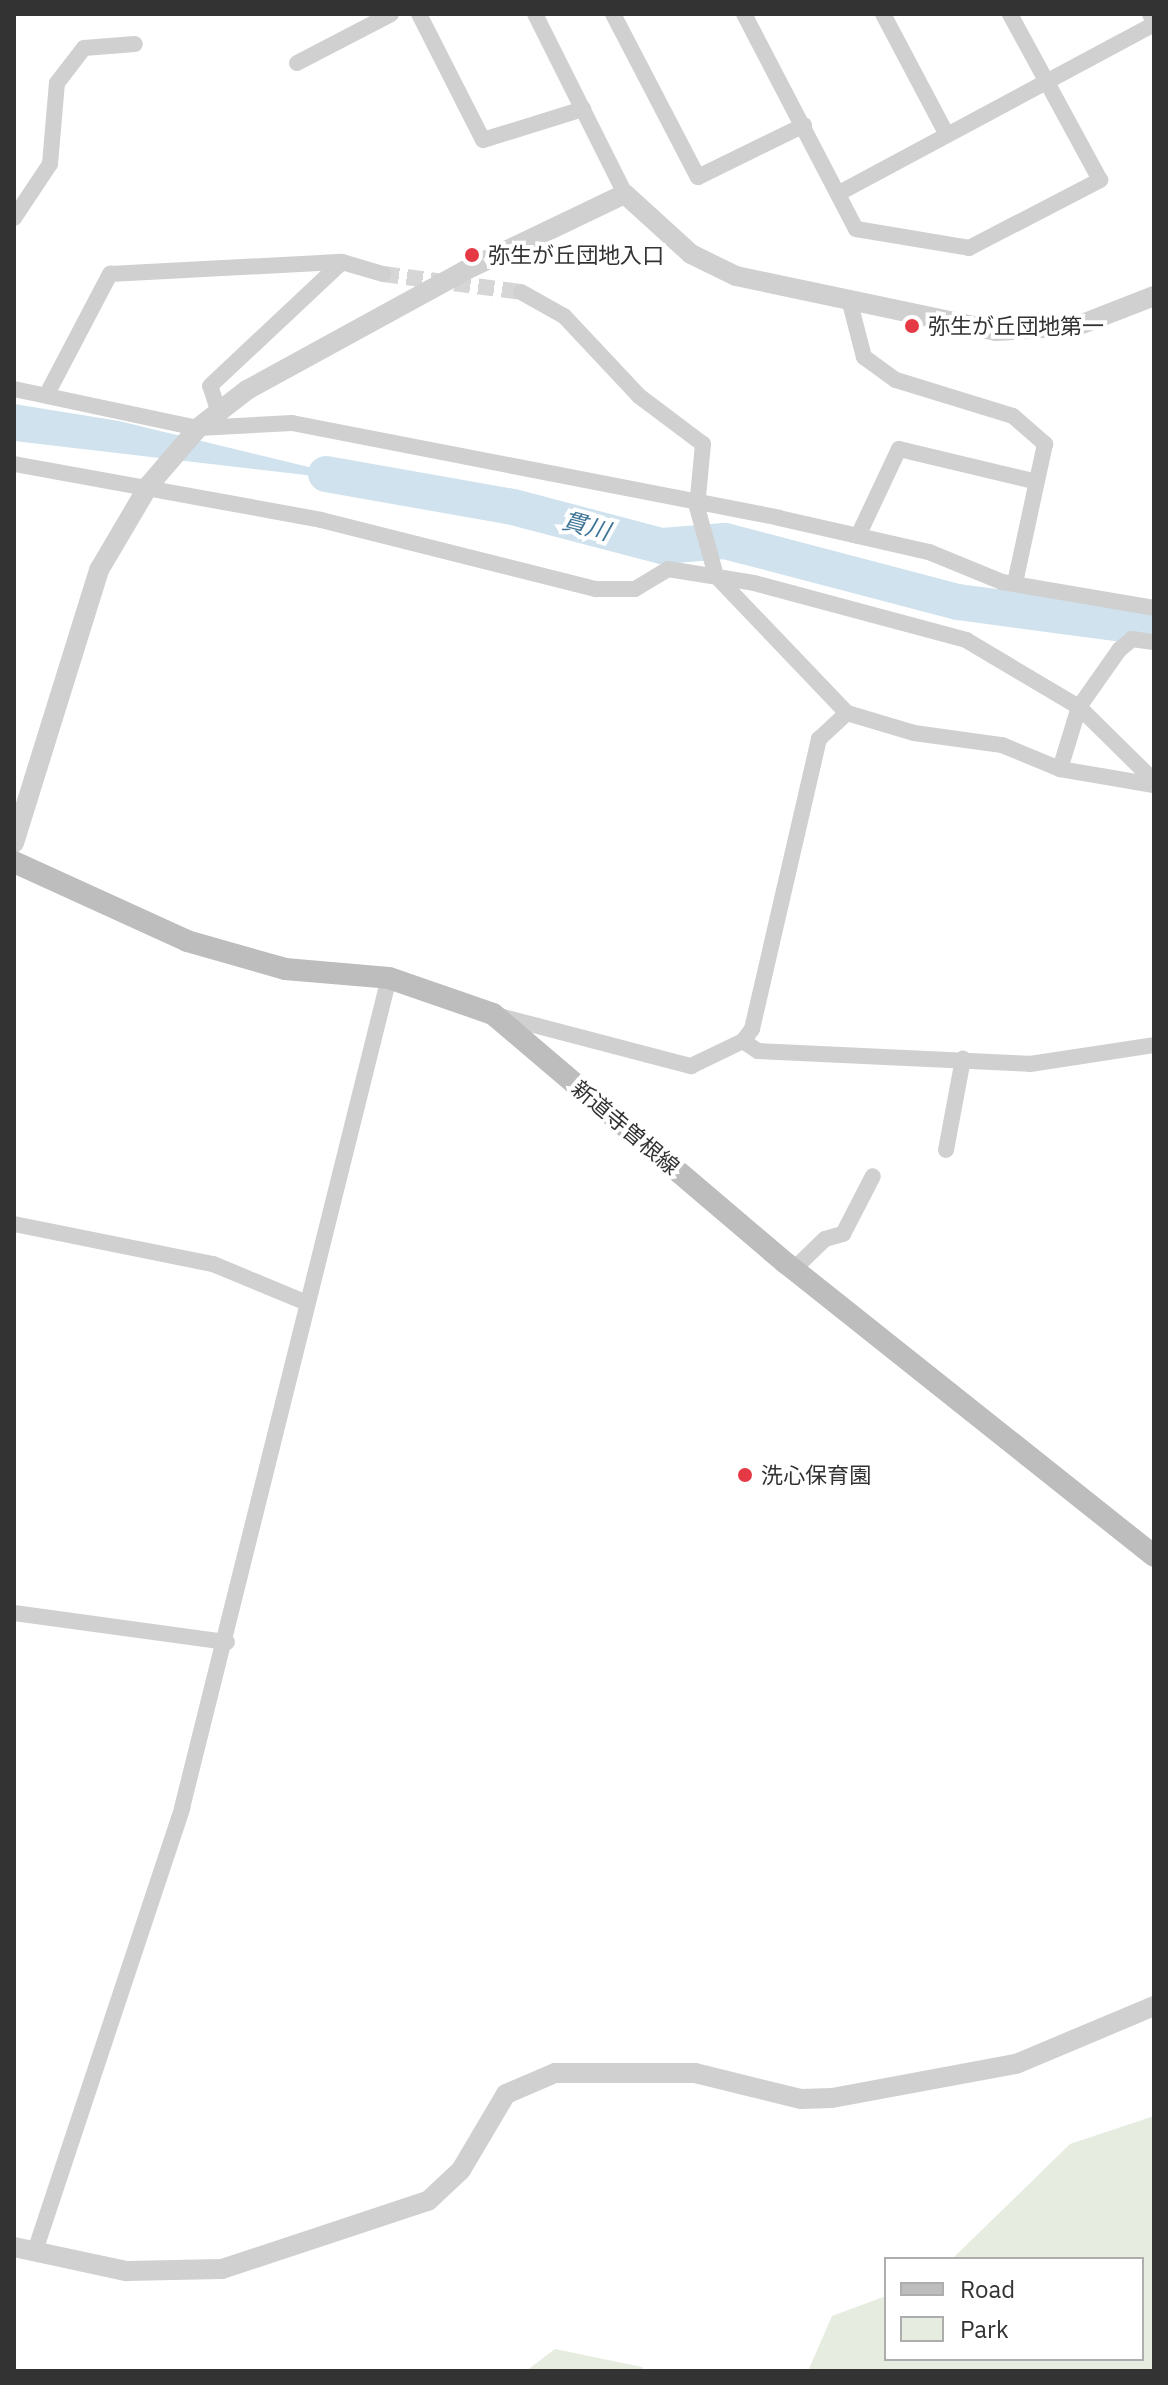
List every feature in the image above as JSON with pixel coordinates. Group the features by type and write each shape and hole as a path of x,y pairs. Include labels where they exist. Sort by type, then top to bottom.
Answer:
{"main road":[{"name":"新道寺曽根線","path":"14,862 187,941 285,969 389,978 493,1014 794,1269 1154,1556"}],"street":[{"path":"297,63 391,14"},
{"path":"419,14 483,140 583,109"},
{"path":"535,14 625,194 691,254 736,276 850,303 1023,334 1077,326 1154,296"},
{"path":"613,14 698,177 804,125"},
{"path":"744,14 841,192 856,229 969,248 1100,180 1010,14"},
{"path":"883,14 945,131"},
{"path":"841,192 945,131 1154,24"},
{"path":"14,218 50,164 57,83 84,48 135,44"},
{"path":"14,843 99,570 149,485 198,428 379,316 625,194"},
{"path":"219,413 210,386 342,262"},
{"path":"47,394 110,274 342,262 383,274"},
{"path":"521,292 564,316 639,396 703,444 698,512 716,570 847,713 914,733 1002,745 1060,769 1154,783"},
{"path":"850,303 864,357 896,380 1013,416 1045,444 1033,481 1015,583"},
{"path":"14,389 198,428 292,423 698,512 858,536 1015,583 1154,608"},
{"path":"858,536 899,449 1033,481"},
{"path":"14,464 149,485 596,589 635,589 668,569 716,570 966,640 1081,704 1154,783"},
{"path":"1060,769 1081,704 1119,650 1132,639 1154,642"},
{"path":"493,1014 691,1066 743,1041 752,1029 819,739 847,713"},
{"path":"35,2251 182,1808 227,1642 307,1303 389,978"},
{"path":"743,1041 758,1051 1030,1064 1154,1045"},
{"path":"946,1150 963,1059"},
{"path":"794,1269 825,1239 843,1234 873,1176"},
{"path":"14,1224 213,1264 307,1303"},
{"path":"14,1613 227,1642"},
{"path":"14,2247 126,2271 184,2274 413,2207 446,2189 506,2094 555,2073 695,2073 801,2099 832,2098 1016,2064 1154,2006"}],"green space":[{"path":"1154,2116 1154,2371 808,2371 832,2316 884,2297 884,2361 1144,2361 1144,2257 954,2257 1070,2144"},
{"path":"555,2349 642,2367 644,2371 526,2371"}],"water":[{"path":"14,404 119,421 375,483 14,441"}],"waterway":[{"name":"貫川","path":"326,474 513,507 662,546 725,541 958,602 1154,628"}],"tunnel":[{"path":"383,274 521,292"}],"place":[{"name":"弥生が丘団地入口","path":"472,255"},
{"name":"弥生が丘団地第一","path":"912,326"},
{"name":"洗心保育園","path":"745,1475"}]}
